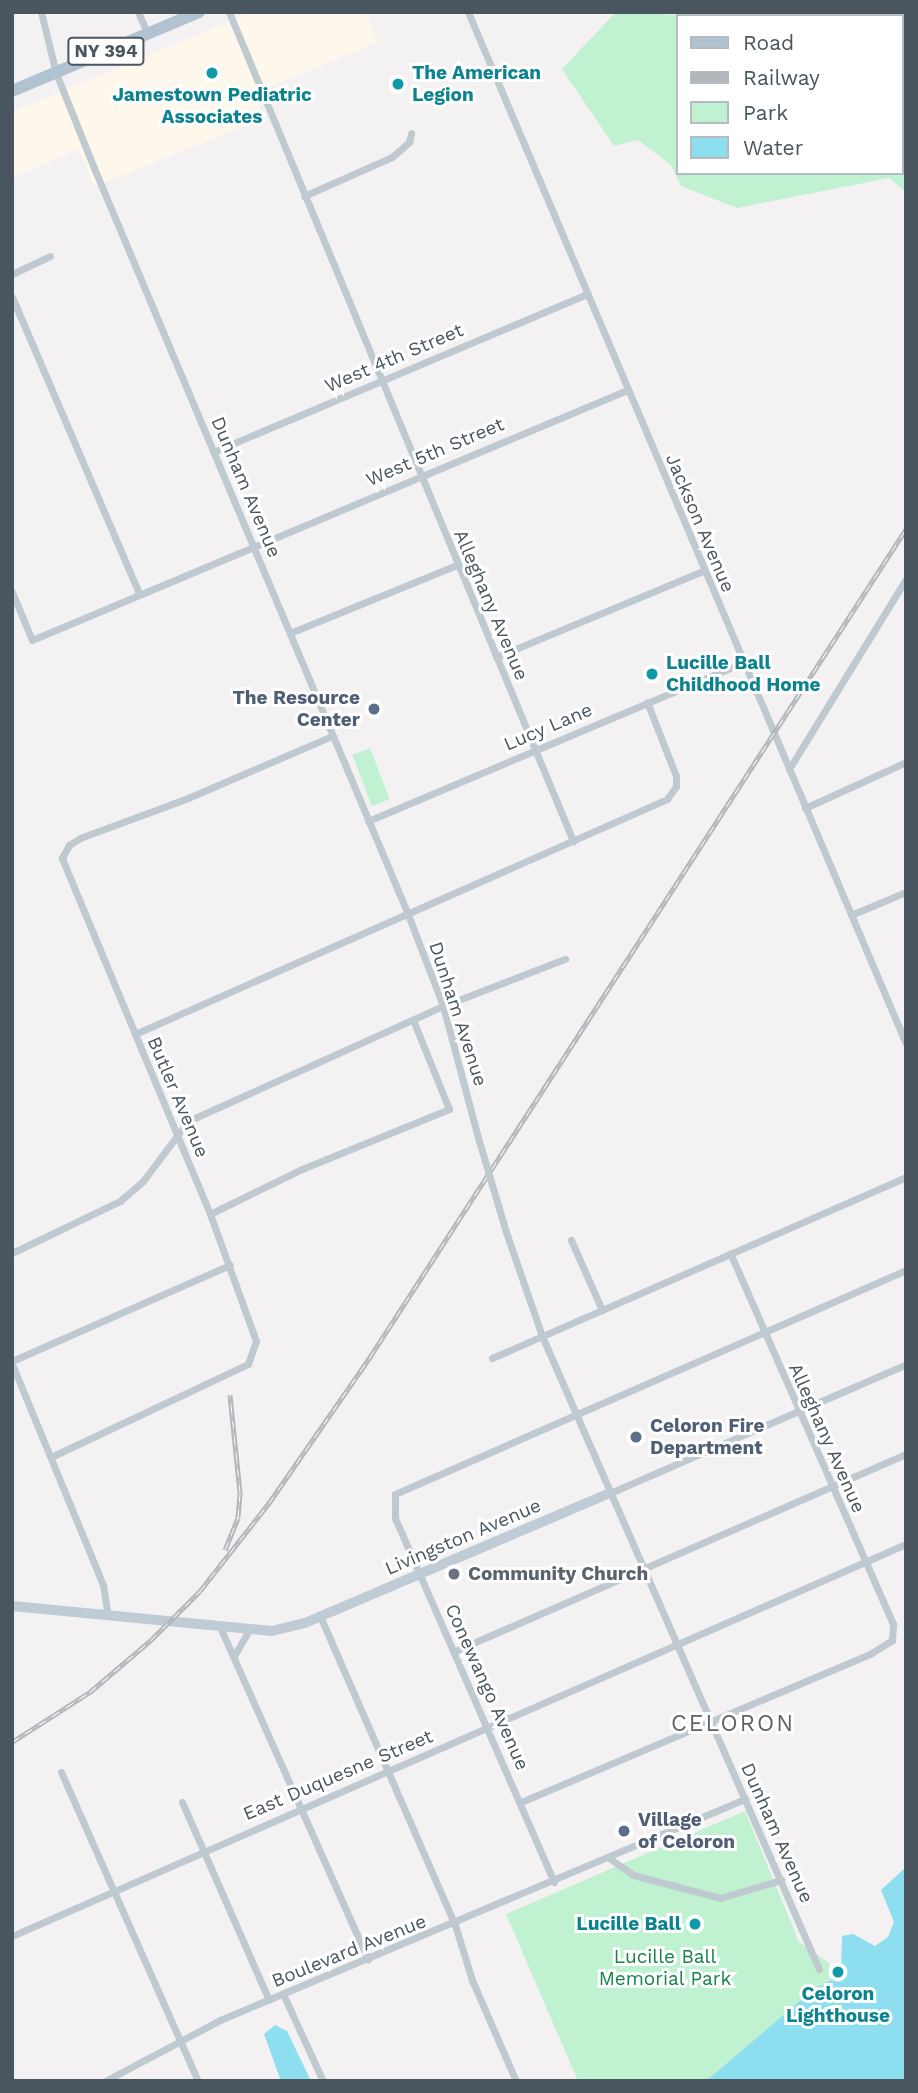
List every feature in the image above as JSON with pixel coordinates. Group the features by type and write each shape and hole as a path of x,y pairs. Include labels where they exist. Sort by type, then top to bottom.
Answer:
{"main road":[{"name":"NY 394","path":"12,90 199,12"}],"street":[{"name":"Dunham Avenue","path":"41,12 55,73 407,912 443,1006 506,1232 542,1336 819,1969"},
{"path":"138,12 148,34"},
{"name":"Alleghany Avenue","path":"229,12 573,841"},
{"name":"Jackson Avenue","path":"468,12 742,663 851,915 903,1027 906,1044"},
{"path":"304,196 392,157 409,142 411,133"},
{"path":"12,274 50,256"},
{"name":"West 4th Street","path":"213,452 587,294"},
{"path":"12,297 139,593"},
{"name":"West 5th Street","path":"12,592 32,640 627,390"},
{"path":"289,634 457,565"},
{"path":"496,657 703,571"},
{"path":"789,769 906,579"},
{"name":"Lucy Lane","path":"368,821 742,663"},
{"path":"135,1034 407,912 649,809 674,791 676,776 647,702"},
{"name":"Butler Avenue","path":"51,1457 208,1386 247,1364 254,1355 254,1324 178,1135 63,867 63,854 80,838 188,799 332,736"},
{"path":"805,808 906,762"},
{"path":"851,915 906,892"},
{"path":"12,1253 120,1200 143,1181 178,1135 197,1116 443,1006 565,958"},
{"path":"211,1214 302,1169 449,1109 413,1020"},
{"path":"492,1358 906,1177"},
{"path":"571,1240 602,1310"},
{"name":"Alleghany Avenue","path":"711,1723 870,1654 893,1636 893,1624 730,1253"},
{"path":"108,1616 103,1585 12,1362 230,1265"},
{"path":"575,1413 906,1270"},
{"name":"Livingston Avenue","path":"12,1606 272,1631 320,1616 421,1574 906,1364"},
{"name":"Conewango Avenue","path":"554,1882 393,1504 403,1488 575,1413"},
{"path":"455,1651 906,1454"},
{"name":"East Duquesne Street","path":"12,1936 906,1544"},
{"path":"320,1616 455,1925 472,1980 516,2081"},
{"path":"220,1628 368,1960"},
{"path":"233,1657 249,1630"},
{"path":"521,1802 711,1723"},
{"path":"61,1772 198,2081"},
{"name":"Boulevard Avenue","path":"105,2081 180,2041 269,2000 455,1925 745,1799"},
{"path":"182,1802 269,2000"},
{"path":"609,1858 633,1875 720,1898 781,1880"},
{"path":"283,1994 323,2081"}],"shaded area":[{"path":"252,12 366,12 378,42 254,94 264,118 94,187 79,149 12,178 12,112"}],"green space":[{"path":"616,12 676,15 676,175 904,175 904,149 906,192 889,178 737,208 681,186 671,165 638,140 614,146 562,69"},
{"path":"370,748 390,799 372,806 352,755"},
{"name":"Lucille Ball Memorial Park","path":"745,1811 799,1942 828,1962 836,1977 815,1988 706,2081 578,2081 506,1914"}],"water":[{"path":"906,1867 906,2081 706,2081 815,1988 841,1975 842,1936 853,1934 875,1946 888,1937 894,1922 881,1890"},
{"path":"275,2025 287,2031 311,2081 281,2081 264,2034"}],"railway":[{"path":"12,1742 90,1692 151,1640 200,1591 269,1503 370,1357 906,529"},
{"path":"225,1550 238,1517 240,1492 230,1395"}],"place":[{"name":"Jamestown Pediatric Associates","path":"212,73"},
{"name":"The American Legion","path":"398,84"},
{"name":"Lucille Ball Childhood Home","path":"652,674"},
{"name":"The Resource Center","path":"374,709"},
{"name":"Celoron Fire Department","path":"636,1437"},
{"name":"Community Church","path":"454,1574"},
{"name":"Village of Celoron","path":"624,1831"},
{"name":"Lucille Ball","path":"695,1924"},
{"name":"Celoron Lighthouse","path":"838,1972"}],"district":[{"name":"CELORON","path":"733,1724"}]}
